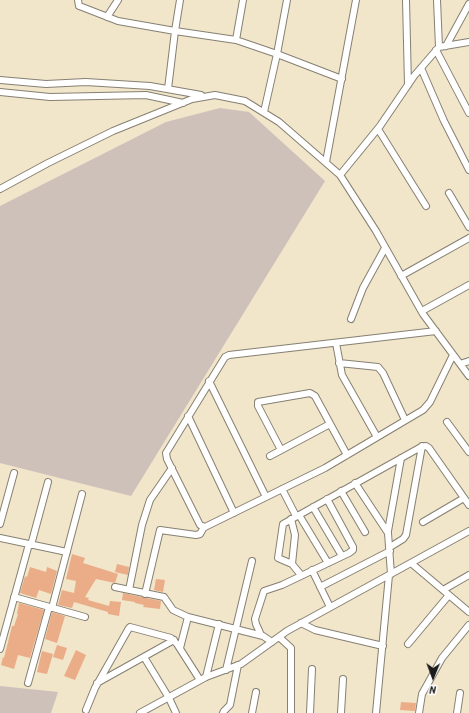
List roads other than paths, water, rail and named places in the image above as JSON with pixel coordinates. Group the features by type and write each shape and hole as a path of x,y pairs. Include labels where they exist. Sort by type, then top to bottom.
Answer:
{"street":[{"path":"78,0 79,6 122,22 236,40 342,79"},
{"path":"107,17 118,0"},
{"path":"168,89 180,0"},
{"path":"236,40 243,0"},
{"path":"264,112 287,0"},
{"path":"326,162 356,0"},
{"path":"406,0 408,86"},
{"path":"437,0 437,48 469,113"},
{"path":"446,46 469,4"},
{"path":"340,175 378,129 437,48 469,42"},
{"path":"421,68 444,121 469,170"},
{"path":"0,80 46,84 100,83 150,86 206,96"},
{"path":"61,97 62,84"},
{"path":"0,92 50,97 146,95 183,103"},
{"path":"0,189 107,134 192,99 215,95 245,101 279,122 340,175 422,311 469,376"},
{"path":"378,129 426,206"},
{"path":"449,193 469,227"},
{"path":"401,276 469,238"},
{"path":"351,319 363,288 385,248"},
{"path":"422,311 469,285"},
{"path":"204,527 200,525 167,459 167,451 223,358 227,355 436,331"},
{"path":"336,343 342,375 377,437"},
{"path":"145,594 160,530 196,535 200,534 204,527 325,468 423,410 428,406 453,355"},
{"path":"460,364 469,361"},
{"path":"339,363 378,367 384,373 405,420"},
{"path":"209,381 266,497"},
{"path":"281,450 258,406 258,402 307,393 313,394 347,455"},
{"path":"188,416 234,512"},
{"path":"447,422 469,452"},
{"path":"270,456 330,424"},
{"path":"320,587 390,549 406,535 422,446"},
{"path":"301,576 292,564 279,560 278,557 281,527 284,523 422,446 429,448 466,498 469,505"},
{"path":"376,713 390,574 388,531 401,458"},
{"path":"129,590 142,525 150,500 172,468"},
{"path":"0,524 14,473"},
{"path":"0,649 2,632 30,545 48,482"},
{"path":"355,483 388,531"},
{"path":"282,489 296,517 328,563"},
{"path":"341,491 366,532"},
{"path":"28,683 67,552 82,494"},
{"path":"423,522 466,498"},
{"path":"261,635 255,619 264,591 301,576 351,552 353,547 327,499"},
{"path":"313,507 342,556"},
{"path":"292,564 296,517"},
{"path":"140,713 206,677 238,666 301,623 469,531"},
{"path":"0,538 67,552"},
{"path":"226,670 252,561"},
{"path":"410,563 469,612"},
{"path":"312,570 330,607"},
{"path":"443,590 469,575"},
{"path":"115,587 164,598 173,610 188,617 261,635 272,642"},
{"path":"408,644 449,595"},
{"path":"14,597 85,617"},
{"path":"180,648 188,617"},
{"path":"301,623 315,630 383,646"},
{"path":"206,677 219,624"},
{"path":"419,713 422,694 442,658 469,625"},
{"path":"86,710 97,684 128,628 130,627 168,636 174,640 200,680"},
{"path":"279,637 291,648 291,713"},
{"path":"97,684 174,640"},
{"path":"144,657 169,698 176,713"},
{"path":"223,713 230,706 238,666"},
{"path":"310,713 312,669"},
{"path":"341,713 343,679"},
{"path":"252,713 256,692"},
{"path":"457,713 460,693"}]}
